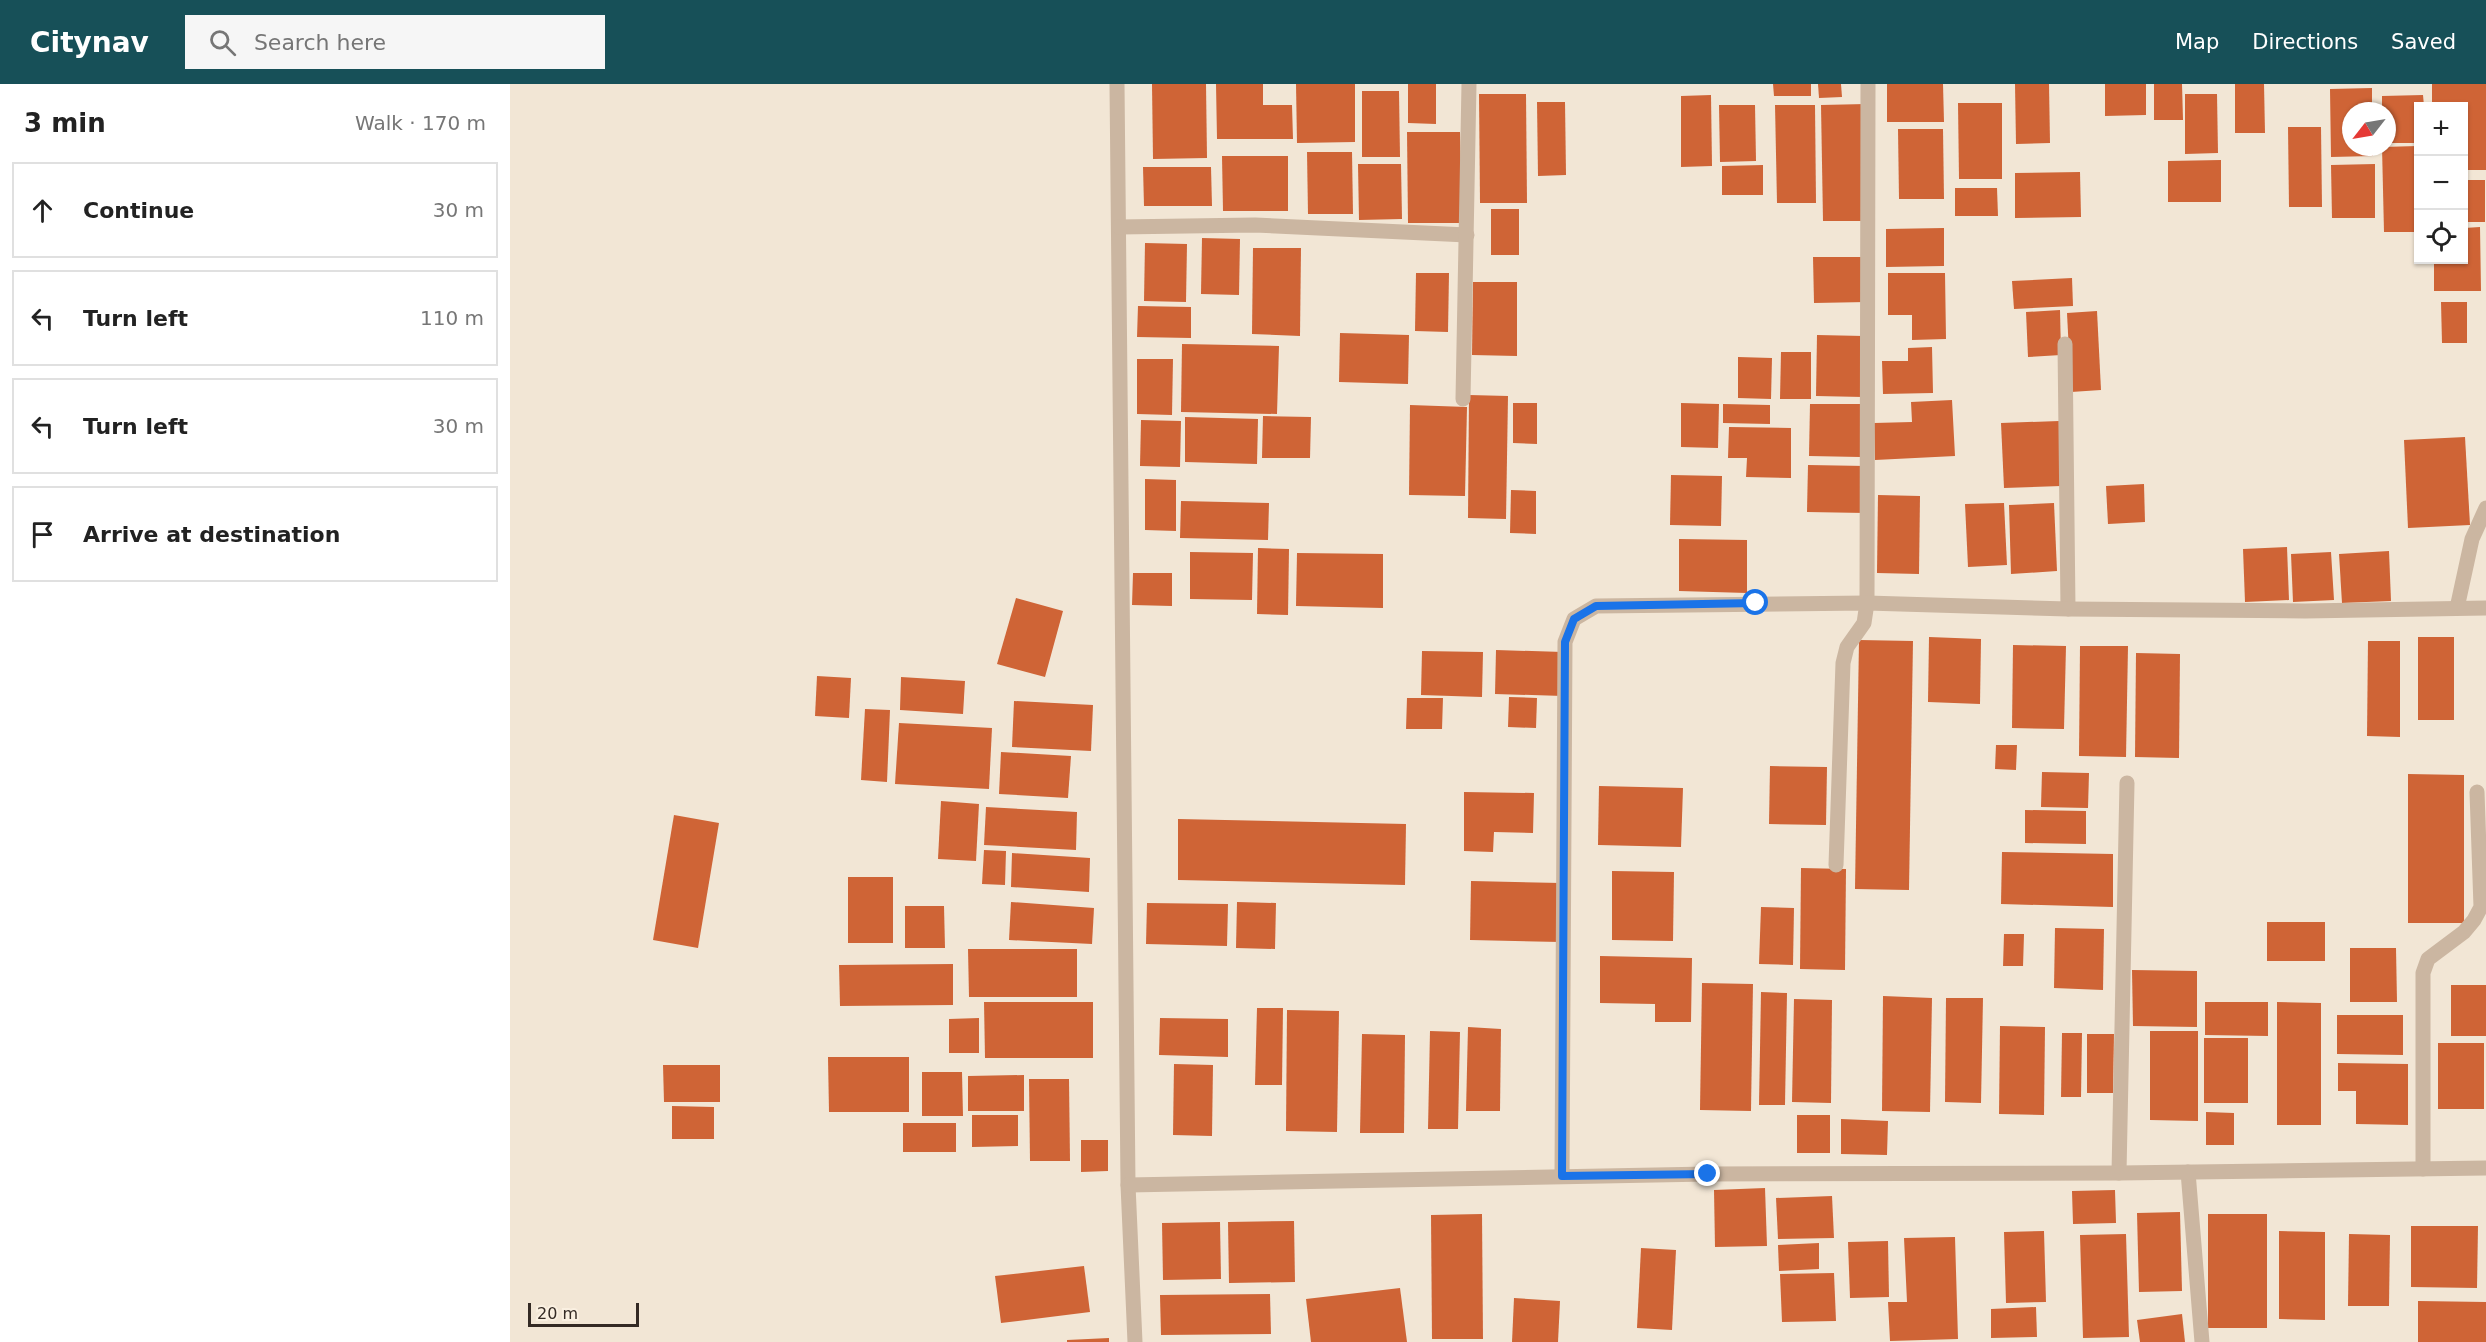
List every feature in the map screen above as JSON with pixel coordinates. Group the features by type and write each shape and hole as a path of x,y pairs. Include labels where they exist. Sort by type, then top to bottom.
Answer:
{"street":[{"path":"1117,84 1128,1185 1135,1342"},
{"path":"1463,399 1469,84"},
{"path":"1836,866 1843,663 1847,646 1864,623 1867,603 1868,84"},
{"path":"1119,227 1256,225 1467,235"},
{"path":"2065,344 2067,609"},
{"path":"2457,608 2472,539 2486,508"},
{"path":"1562,1176 1565,642 1574,619 1596,606 1867,603 2067,609 2305,611 2486,608"},
{"path":"2119,1173 2127,783"},
{"path":"2423,1169 2423,974 2428,959 2464,932 2481,907 2477,792"},
{"path":"1128,1185 1720,1174 2119,1173 2486,1168"},
{"path":"2188,1172 2202,1342"}],"building":[{"path":"1152,84 1206,84 1207,158 1153,159"},
{"path":"1216,84 1263,84 1263,105 1292,105 1293,139 1217,139"},
{"path":"1296,84 1355,84 1355,142 1297,143"},
{"path":"1408,84 1436,84 1436,124 1408,123"},
{"path":"1773,84 1811,84 1811,96 1774,96"},
{"path":"1818,84 1841,84 1842,97 1819,98"},
{"path":"1887,84 1943,84 1944,122 1887,122"},
{"path":"2015,84 2049,84 2050,143 2016,144"},
{"path":"2105,84 2146,84 2146,115 2105,116"},
{"path":"2154,84 2182,84 2183,120 2154,120"},
{"path":"2235,84 2264,84 2265,133 2235,133"},
{"path":"2432,84 2486,84 2486,170 2468,170 2468,102 2432,102"},
{"path":"2372,88 2372,102 2342,102 2342,156 2373,156 2331,157 2330,89"},
{"path":"1362,91 1399,91 1400,157 1362,157"},
{"path":"1479,94 1526,94 1527,203 1480,203"},
{"path":"2185,94 2217,94 2218,153 2185,154"},
{"path":"1711,95 1712,166 1681,167 1681,96"},
{"path":"2423,95 2424,102 2414,102 2414,143 2396,143 2396,102 2382,102 2382,96"},
{"path":"1537,102 1565,102 1566,175 1538,176"},
{"path":"1958,103 2002,103 2002,179 1959,179"},
{"path":"1866,104 1867,221 1823,221 1821,105"},
{"path":"1719,105 1755,105 1756,161 1720,162"},
{"path":"1775,105 1815,105 1816,203 1777,203"},
{"path":"2288,127 2321,127 2322,207 2289,207"},
{"path":"1898,129 1943,129 1944,199 1899,199"},
{"path":"1407,132 1460,132 1462,223 1408,223"},
{"path":"2414,146 2414,232 2384,232 2382,156 2396,156 2396,147"},
{"path":"1307,152 1352,152 1353,214 1308,214"},
{"path":"1222,156 1288,156 1288,211 1223,211"},
{"path":"2221,160 2221,202 2168,202 2168,161"},
{"path":"1358,164 1401,164 1402,219 1359,220"},
{"path":"2375,164 2375,218 2332,218 2331,165"},
{"path":"1763,165 1763,195 1722,195 1722,166"},
{"path":"1143,167 1211,167 1212,206 1144,206"},
{"path":"2080,172 2081,217 2015,218 2015,173"},
{"path":"2468,180 2485,180 2485,222 2468,222"},
{"path":"1955,188 1997,188 1998,216 1955,216"},
{"path":"1491,209 1519,209 1519,255 1491,255"},
{"path":"2480,227 2481,291 2434,291 2434,264 2468,264 2468,228"},
{"path":"1944,228 1944,266 1886,267 1886,229"},
{"path":"1202,238 1240,239 1239,295 1201,294"},
{"path":"1145,243 1187,244 1186,302 1144,301"},
{"path":"1253,248 1301,248 1300,336 1252,334"},
{"path":"1813,257 1867,257 1867,302 1814,303"},
{"path":"1416,273 1449,273 1448,332 1415,331"},
{"path":"1888,273 1945,273 1946,339 1912,340 1912,315 1888,315"},
{"path":"2072,278 2073,306 2014,309 2012,281"},
{"path":"1473,282 1517,282 1517,356 1472,355"},
{"path":"2441,302 2467,302 2467,343 2442,343"},
{"path":"1138,306 1191,307 1191,338 1137,337"},
{"path":"2060,310 2061,355 2028,357 2026,312"},
{"path":"2097,311 2101,390 2071,392 2067,313"},
{"path":"1340,333 1409,335 1408,384 1339,382"},
{"path":"1817,335 1864,336 1863,397 1816,396"},
{"path":"1182,344 1279,346 1277,414 1181,412"},
{"path":"1932,347 1933,393 1883,394 1882,361 1908,361 1908,348"},
{"path":"1781,352 1811,352 1811,399 1780,399"},
{"path":"1738,357 1772,358 1771,399 1738,398"},
{"path":"1137,359 1173,359 1172,415 1137,414"},
{"path":"1469,395 1508,396 1506,519 1468,518"},
{"path":"1952,400 1955,456 1875,460 1874,423 1912,422 1911,402"},
{"path":"1513,403 1537,403 1537,444 1513,443"},
{"path":"1681,403 1719,404 1718,448 1681,447"},
{"path":"1723,404 1770,405 1770,424 1723,423"},
{"path":"1810,404 1861,404 1860,457 1809,456"},
{"path":"1410,405 1467,407 1465,496 1409,495"},
{"path":"1263,416 1311,417 1310,458 1262,458"},
{"path":"1185,417 1258,419 1257,464 1185,462"},
{"path":"1141,420 1181,421 1180,467 1140,466"},
{"path":"2059,421 2061,486 2004,488 2001,423"},
{"path":"1729,427 1791,428 1791,478 1746,477 1747,458 1728,458"},
{"path":"2465,437 2470,525 2408,528 2404,440"},
{"path":"1808,465 1866,466 1865,513 1807,512"},
{"path":"1671,475 1722,476 1721,526 1670,525"},
{"path":"1145,479 1176,480 1176,531 1145,530"},
{"path":"2144,484 2145,522 2108,524 2106,486"},
{"path":"1511,490 1536,491 1536,534 1510,533"},
{"path":"1878,495 1920,496 1919,574 1877,573"},
{"path":"1181,501 1269,503 1268,540 1180,538"},
{"path":"2004,503 2007,565 1968,567 1965,504"},
{"path":"2054,503 2057,571 2011,574 2009,505"},
{"path":"1679,539 1747,540 1747,593 1679,591"},
{"path":"2287,547 2289,600 2245,602 2243,549"},
{"path":"1258,548 1289,549 1288,615 1257,614"},
{"path":"2389,551 2391,601 2342,603 2339,554"},
{"path":"1190,552 1253,553 1252,600 1190,599"},
{"path":"2331,552 2334,600 2293,602 2291,554"},
{"path":"1297,553 1383,554 1383,608 1296,606"},
{"path":"1133,573 1172,573 1172,606 1132,605"},
{"path":"1016,598 1063,611 1045,677 997,664"},
{"path":"1929,637 1981,639 1980,704 1928,702"},
{"path":"2418,637 2454,637 2454,720 2418,720"},
{"path":"1859,640 1913,641 1909,890 1855,889"},
{"path":"2368,641 2400,641 2400,737 2367,736"},
{"path":"2013,645 2066,646 2064,729 2012,728"},
{"path":"2080,646 2128,646 2126,757 2079,756"},
{"path":"1496,650 1563,652 1563,696 1495,694"},
{"path":"1422,651 1483,652 1482,697 1421,695"},
{"path":"2136,653 2180,654 2179,758 2135,757"},
{"path":"817,676 851,678 849,718 815,716"},
{"path":"901,677 965,681 963,714 900,710"},
{"path":"1509,697 1537,698 1536,728 1508,727"},
{"path":"1407,698 1443,698 1442,729 1406,729"},
{"path":"1014,701 1093,705 1091,751 1012,747"},
{"path":"865,709 890,710 887,782 861,780"},
{"path":"899,723 992,728 989,789 895,784"},
{"path":"1996,745 2017,745 2016,770 1995,769"},
{"path":"1001,752 1071,756 1068,798 999,794"},
{"path":"1770,766 1827,767 1826,825 1769,824"},
{"path":"2042,772 2089,773 2088,808 2041,807"},
{"path":"2408,774 2464,775 2464,923 2408,923"},
{"path":"1599,786 1683,788 1681,847 1598,845"},
{"path":"1464,792 1534,793 1533,833 1494,832 1493,852 1464,851"},
{"path":"941,801 979,804 976,861 938,859"},
{"path":"986,807 1077,812 1076,850 984,845"},
{"path":"2025,810 2086,811 2086,844 2025,843"},
{"path":"674,815 719,823 698,948 653,940"},
{"path":"1178,819 1406,824 1405,885 1178,880"},
{"path":"984,850 1006,851 1005,885 982,884"},
{"path":"2002,852 2113,854 2113,907 2001,904"},
{"path":"1012,853 1090,858 1089,892 1011,887"},
{"path":"1801,868 1846,869 1845,970 1800,969"},
{"path":"1612,871 1674,872 1673,941 1612,940"},
{"path":"848,877 893,877 893,943 848,943"},
{"path":"1471,881 1561,883 1560,942 1470,940"},
{"path":"1011,902 1094,908 1092,944 1009,940"},
{"path":"1237,902 1276,903 1275,949 1236,948"},
{"path":"1147,903 1228,904 1227,946 1146,944"},
{"path":"905,906 944,906 945,948 905,948"},
{"path":"1761,907 1794,908 1793,965 1759,964"},
{"path":"2267,922 2325,922 2325,961 2267,961"},
{"path":"2055,928 2104,929 2103,990 2054,988"},
{"path":"2004,934 2024,934 2023,966 2003,966"},
{"path":"2350,948 2396,948 2397,1002 2350,1002"},
{"path":"968,949 1077,949 1077,997 969,997"},
{"path":"1600,956 1692,958 1691,1022 1655,1022 1655,1004 1600,1003"},
{"path":"953,964 953,1005 840,1006 839,965"},
{"path":"2132,970 2197,971 2197,1027 2133,1026"},
{"path":"1702,983 1753,984 1751,1111 1700,1110"},
{"path":"2451,985 2486,985 2486,1036 2451,1036"},
{"path":"1761,992 1787,993 1785,1105 1759,1105"},
{"path":"1883,996 1932,998 1930,1112 1882,1111"},
{"path":"1946,998 1983,998 1981,1103 1945,1102"},
{"path":"1794,999 1832,1000 1831,1103 1792,1102"},
{"path":"984,1002 1093,1002 1093,1058 985,1058"},
{"path":"2205,1002 2268,1002 2268,1036 2205,1035"},
{"path":"2277,1002 2321,1003 2321,1125 2277,1125"},
{"path":"1257,1008 1283,1008 1282,1085 1255,1085"},
{"path":"1287,1010 1339,1011 1337,1132 1286,1131"},
{"path":"2337,1015 2403,1015 2403,1055 2337,1054"},
{"path":"979,1018 979,1053 949,1053 949,1019"},
{"path":"1160,1018 1228,1019 1228,1057 1159,1055"},
{"path":"2000,1026 2045,1027 2044,1115 1999,1114"},
{"path":"1468,1027 1501,1029 1500,1111 1466,1111"},
{"path":"1430,1031 1460,1032 1458,1129 1428,1129"},
{"path":"2150,1031 2198,1031 2198,1121 2150,1120"},
{"path":"2062,1033 2082,1033 2081,1097 2061,1097"},
{"path":"1362,1034 1405,1035 1404,1133 1360,1133"},
{"path":"2087,1034 2114,1034 2113,1093 2087,1093"},
{"path":"2204,1038 2248,1038 2248,1103 2204,1103"},
{"path":"2438,1043 2484,1043 2484,1109 2438,1109"},
{"path":"828,1057 909,1057 909,1112 829,1112"},
{"path":"2338,1063 2408,1064 2408,1125 2356,1124 2356,1091 2338,1091"},
{"path":"1174,1064 1213,1065 1212,1136 1173,1135"},
{"path":"663,1065 720,1065 720,1102 664,1102"},
{"path":"922,1072 962,1072 963,1116 922,1116"},
{"path":"1024,1075 1024,1111 968,1111 968,1076"},
{"path":"1029,1079 1069,1079 1070,1161 1030,1161"},
{"path":"672,1106 714,1107 714,1139 672,1139"},
{"path":"2206,1112 2234,1113 2234,1145 2206,1145"},
{"path":"972,1115 1018,1115 1018,1146 972,1147"},
{"path":"1797,1115 1830,1115 1830,1153 1797,1153"},
{"path":"1841,1119 1888,1121 1887,1155 1841,1154"},
{"path":"903,1123 956,1123 956,1152 903,1152"},
{"path":"1081,1140 1108,1140 1108,1171 1081,1172"},
{"path":"1765,1188 1767,1246 1715,1247 1714,1190"},
{"path":"2115,1190 2116,1223 2073,1224 2072,1191"},
{"path":"1832,1196 1834,1238 1778,1239 1776,1198"},
{"path":"2180,1212 2182,1291 2139,1292 2137,1213"},
{"path":"1482,1214 1483,1339 1432,1339 1431,1215"},
{"path":"2208,1214 2267,1214 2267,1328 2208,1328"},
{"path":"1294,1221 1295,1282 1229,1283 1228,1222"},
{"path":"1220,1222 1221,1279 1163,1280 1162,1223"},
{"path":"2411,1226 2478,1226 2477,1288 2411,1287"},
{"path":"2044,1231 2046,1302 2006,1303 2004,1232"},
{"path":"2279,1231 2325,1232 2325,1320 2279,1319"},
{"path":"2126,1234 2129,1337 2083,1338 2080,1235"},
{"path":"2349,1234 2390,1235 2389,1306 2348,1306"},
{"path":"1955,1237 1958,1339 1890,1341 1888,1302 1907,1302 1904,1238"},
{"path":"1888,1241 1889,1297 1850,1298 1848,1242"},
{"path":"1819,1243 1819,1269 1779,1271 1778,1245"},
{"path":"1641,1248 1676,1250 1672,1330 1637,1328"},
{"path":"1084,1266 1090,1312 1001,1323 995,1276"},
{"path":"1834,1273 1836,1321 1782,1322 1780,1274"},
{"path":"1400,1288 1407,1342 1311,1342 1306,1299"},
{"path":"1270,1294 1271,1334 1161,1335 1160,1295"},
{"path":"1514,1298 1560,1301 1558,1342 1512,1342"},
{"path":"2418,1301 2486,1302 2486,1342 2418,1342"},
{"path":"2036,1307 2037,1337 1991,1338 1991,1309"},
{"path":"2182,1314 2185,1342 2140,1342 2137,1320"},
{"path":"1109,1338 1109,1342 1067,1342 1067,1340"}],"route":[{"path":"1708,1174 1562,1176 1565,642 1574,619 1596,606 1756,603"}]}
